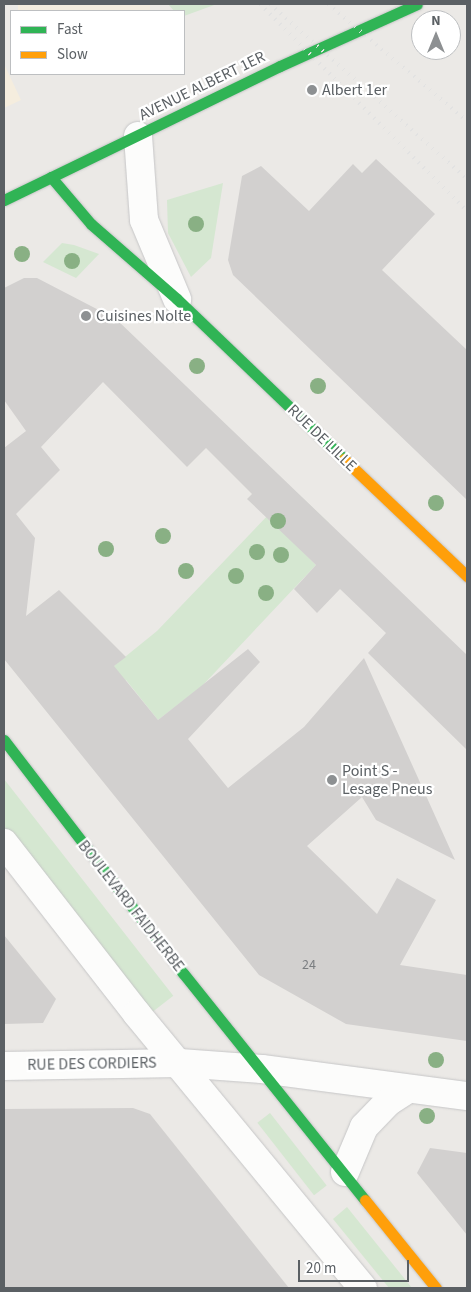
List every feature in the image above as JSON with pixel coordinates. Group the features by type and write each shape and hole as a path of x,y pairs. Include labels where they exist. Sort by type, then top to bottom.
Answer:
{"street":[{"name":"AVENUE ALBERT 1ER","path":"4,200 280,66 417,4"},
{"name":"RUE DE LILLE","path":"138,136 144,220 177,300"},
{"name":"RUE DE LILLE","path":"51,177 90,224 177,300 467,576"},
{"name":"BOULEVARD FAIDHERBE","path":"4,740 436,1288"},
{"path":"4,843 137,1014 180,1063 362,1288"},
{"path":"180,1063 262,1069 467,1096"},
{"name":"RUE DES CORDIERS","path":"4,1066 180,1063"},
{"path":"345,1172 364,1127 388,1102 408,1089"}],"shaded area":[{"path":"18,4 150,4 150,10 18,10"},
{"path":"4,64 21,100 4,108"}],"green space":[{"path":"168,4 217,4 185,16 185,10 173,10"},
{"path":"223,183 211,258 191,277 168,233 167,200"},
{"path":"62,243 74,245 99,254 76,278 43,262"},
{"path":"293,489 329,523 303,552 316,565 202,686 158,720 126,680 106,696 94,682 157,631"},
{"path":"4,779 173,996 150,1014 4,826"},
{"path":"270,1113 327,1185 314,1195 257,1123"},
{"path":"347,1207 412,1288 389,1288 333,1219"}],"building":[{"path":"376,159 435,214 382,270 467,350 467,500 233,275 228,260 242,176 261,166 309,211 353,164 362,173"},
{"path":"24,278 37,278 116,319 467,655 467,750 368,653 386,633 340,589 317,613 294,589 316,565 247,499 252,494 206,448 187,467 103,382 41,447 60,470 16,514 35,538 26,616 59,590 126,657 114,666 158,720 248,649 260,662 188,739 228,788 304,727 364,658 455,860 376,820 362,797 307,846 377,914 397,878 436,900 400,965 467,975 467,1041 346,1024 259,975 4,659 4,448 26,431 4,400 4,288"},
{"path":"4,935 56,999 43,1023 4,1024"},
{"path":"133,1108 150,1114 289,1288 4,1288 4,1109"},
{"path":"430,1148 467,1153 467,1235 417,1173"}],"railway":[{"path":"260,4 467,211"},
{"path":"270,4 467,179"},
{"path":"328,4 467,121"}],"traffic: fast":[{"path":"4,200 280,66 417,4"},
{"path":"51,177 91,224 177,299 344,459"},
{"path":"4,740 183,973 365,1200"}],"traffic: slow":[{"path":"344,459 467,576"},
{"path":"365,1200 436,1288"}],"place":[{"name":"Albert 1er","path":"312,90"},
{"name":"Cuisines Nolte","path":"86,316"},
{"name":"Point S - Lesage Pneus","path":"332,780"}]}
